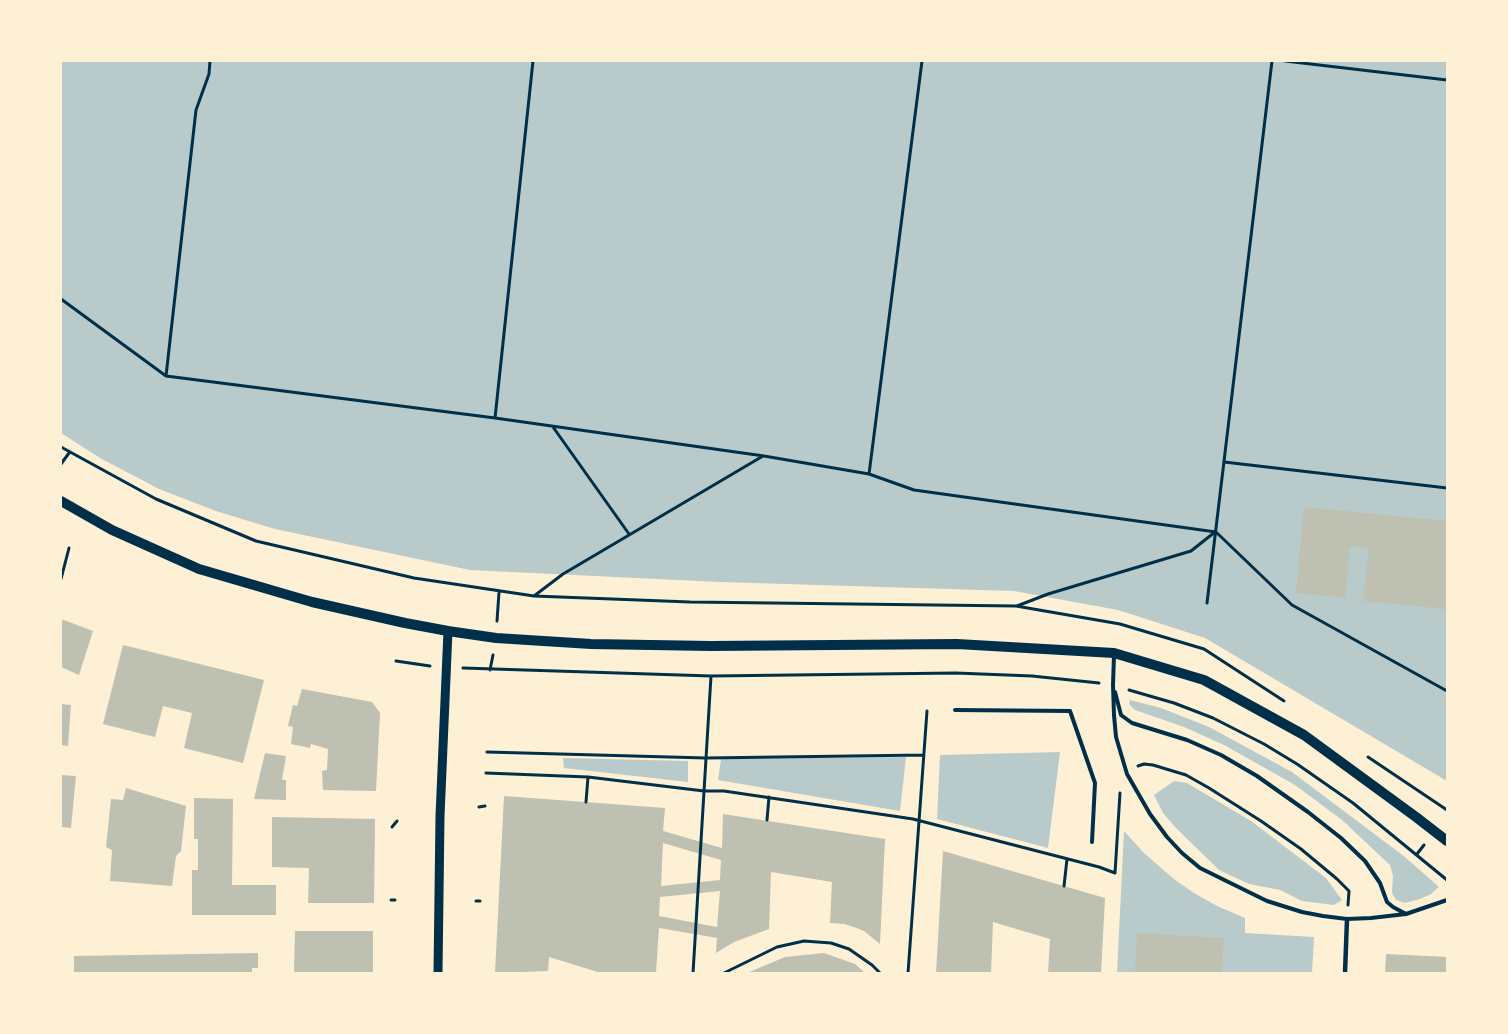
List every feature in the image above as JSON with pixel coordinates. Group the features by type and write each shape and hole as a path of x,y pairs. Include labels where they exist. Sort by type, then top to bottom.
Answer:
{"main road":[{"path":"61,501 112,530 199,569 312,602 406,624 496,638 591,644 711,646 957,644 1114,653 1204,680 1304,735 1430,826 1447,841"}],"street":[{"path":"438,973 440,816 448,631"},
{"path":"1345,973 1347,918"}],"lane":[{"path":"1114,653 1113,685 1116,736 1127,774 1150,814 1167,837 1200,868 1268,901 1302,912 1347,918 1372,918 1406,914 1447,900"},
{"path":"1113,685 1121,715 1132,723 1187,740 1221,755 1257,776 1308,812 1341,838 1365,861 1380,884 1387,902 1393,908 1406,914"},
{"path":"955,710 1070,711 1095,783 1092,842"}],"path":[{"path":"166,376 196,110 209,74 210,61"},
{"path":"495,418 533,61"},
{"path":"869,474 922,61"},
{"path":"1207,603 1272,61"},
{"path":"1286,61 1447,80"},
{"path":"61,299 166,376 495,418 764,456 869,474 914,490 1216,532 1292,605 1447,691"},
{"path":"553,427 629,534"},
{"path":"61,448 156,499 256,541 414,578 500,592"},
{"path":"61,464 69,453"},
{"path":"534,596 563,574 764,456"},
{"path":"1224,462 1447,488"},
{"path":"1016,606 1048,594 1191,551 1216,532"},
{"path":"61,579 69,548"},
{"path":"693,973 711,676"},
{"path":"908,973 927,711"},
{"path":"487,752 706,758 924,755"},
{"path":"486,773 588,777 769,797 918,820 1067,858 1115,873 1119,797 1127,774 1144,764 1153,765 1186,773 1261,821 1300,849 1337,879 1348,891"},
{"path":"586,802 588,777"},
{"path":"767,820 769,797"},
{"path":"479,807 485,806"},
{"path":"392,826 397,821"},
{"path":"1416,854 1447,880"},
{"path":"1064,886 1067,858"},
{"path":"724,973 777,947 804,941 830,943 850,949 880,973"}],"shaded area":[{"path":"61,61 1447,61 1447,781 1205,638 1118,610 1014,591 720,582 470,570 275,529 216,511 159,489 100,458 61,433"},
{"path":"1130,700 1161,708 1209,727 1292,772 1405,857 1439,887 1431,894 1420,899 1405,903 1396,900 1392,893 1393,876 1390,865 1342,820 1295,785 1224,745 1184,727 1135,710 1129,704"},
{"path":"1060,752 1048,848 937,819 940,755"},
{"path":"906,757 900,811 718,780 721,759"},
{"path":"563,758 688,761 688,782 564,768"},
{"path":"1174,781 1187,783 1251,821 1326,878 1342,900 1334,905 1302,901 1280,890 1249,884 1219,870 1163,813 1154,795"},
{"path":"1124,831 1144,853 1175,880 1217,906 1245,918 1245,933 1314,937 1312,973 1117,973"}],"building":[{"path":"1304,507 1447,521 1446,609 1363,601 1369,548 1350,546 1345,598 1296,593"},
{"path":"61,619 93,631 79,675 61,667"},
{"path":"123,645 264,680 243,763 184,748 192,713 163,706 155,737 103,724"},
{"path":"302,689 372,702 380,713 376,791 323,790 322,771 327,770 328,749 311,744 310,748 291,744 293,727 288,726 293,705 297,706"},
{"path":"61,704 71,705 68,746 61,745"},
{"path":"265,753 286,756 282,780 286,780 286,800 254,799"},
{"path":"61,775 76,776 71,828 61,827"},
{"path":"126,788 186,806 181,851 176,856 172,886 110,881 112,850 106,847 111,799 123,800"},
{"path":"504,796 665,808 663,831 722,848 723,814 885,839 880,944 864,931 844,924 830,923 832,882 771,872 769,929 734,942 716,953 717,938 659,928 656,973 601,973 549,957 548,971 495,973","holes":["663,843 721,860 720,880 661,886","720,891 717,927 659,916 660,897"]},
{"path":"194,798 233,799 232,885 276,885 276,915 192,915 192,870 198,870 198,839 194,839"},
{"path":"272,817 375,819 374,903 308,903 309,868 272,867"},
{"path":"943,851 1105,898 1101,973 1048,973 1050,939 993,922 991,973 936,973"},
{"path":"295,931 373,931 373,973 294,972"},
{"path":"1137,933 1224,938 1222,973 1135,973"},
{"path":"258,953 258,968 252,968 252,973 74,973 74,956"},
{"path":"824,953 855,964 865,973 747,973 785,957"},
{"path":"1386,954 1447,957 1447,973 1385,973"}]}
